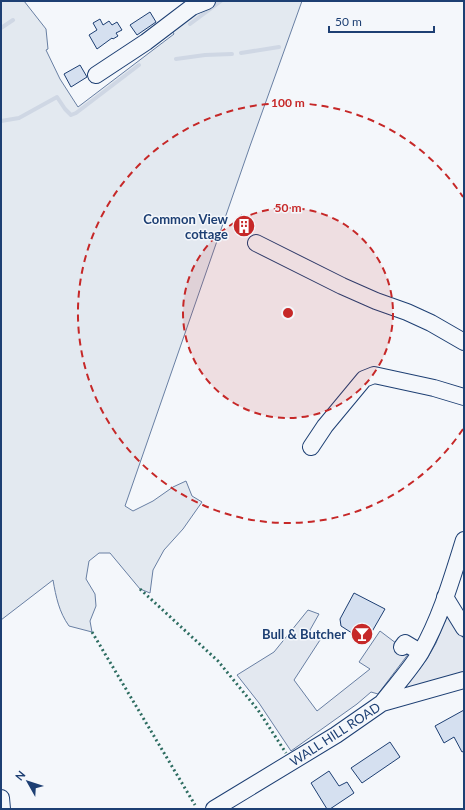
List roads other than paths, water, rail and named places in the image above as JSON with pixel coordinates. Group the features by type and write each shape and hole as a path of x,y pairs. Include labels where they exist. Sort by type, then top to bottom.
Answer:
{"street":[{"path":"96,75 152,38 192,7 207,1"},
{"path":"256,244 342,286 431,323 464,342"},
{"path":"311,447 325,426 364,379 374,375 434,388 464,397"},
{"path":"382,703 410,668 431,633 461,562 464,540"},
{"path":"445,597 464,628"},
{"path":"402,647 405,643 420,652"},
{"name":"WALL HILL ROAD","path":"214,809 336,736 382,703 464,680"},
{"path":"1,798 2,809"}],"waterway":[{"path":"190,24 221,1"},
{"path":"1,28 13,20"},
{"path":"241,53 279,47"},
{"path":"176,59 205,55 232,54"},
{"path":"1,121 19,118 57,97 71,115 76,113 139,65"}],"place":[{"name":"Common View cottage","path":"244,226"},
{"name":"Bull & Butcher","path":"362,634"}]}
